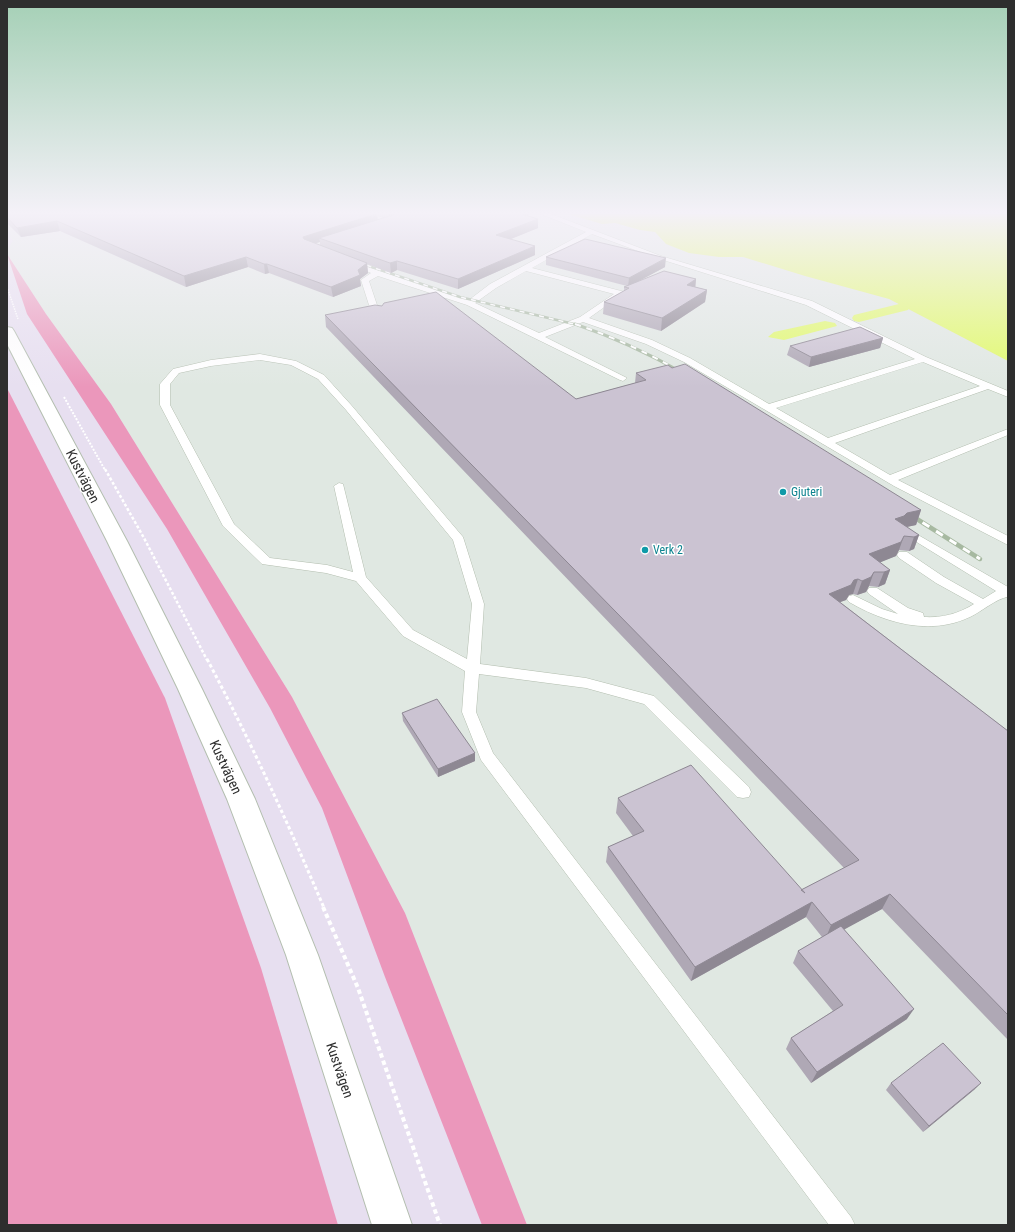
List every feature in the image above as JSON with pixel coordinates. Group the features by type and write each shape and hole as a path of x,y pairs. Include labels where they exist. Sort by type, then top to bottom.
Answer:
{"main road":[{"name":"Kustvägen","path":"7,331 120,548 190,689 241,799 302,955 392,1225"}],"lane":[{"path":"373,271 470,303 623,378"},
{"path":"470,303 493,286 519,271"},
{"path":"537,337 583,319 606,301 625,292 540,271"},
{"path":"708,271 810,303 923,359 1008,394"},
{"path":"377,273 366,280 372,305 380,314"},
{"path":"583,319 649,342 686,360 890,479 1008,541"},
{"path":"360,578 327,569 266,561 230,526 165,405 165,384 176,371 211,363 260,357 293,363 321,377 349,408 459,539 478,604 469,712 486,756 843,1225"},
{"path":"768,408 923,359"},
{"path":"827,442 987,386"},
{"path":"890,479 1008,432"},
{"path":"339,486 360,578 408,633 472,668 586,683 649,700 742,792"},
{"path":"906,531 1007,592"},
{"path":"903,555 940,580 983,604"},
{"path":"873,591 903,611 931,621"},
{"path":"853,599 871,610 898,619 931,621 959,616 1007,592"}],"shaded area":[{"path":"13,271 18,271 46,314 111,404 292,697 405,913 527,1225 482,1225 385,977 322,808 270,708 167,529 27,314"},
{"path":"18,271 790,271 889,299 1008,361 1008,1225 527,1225 405,913 292,697 111,404 46,314"},
{"path":"790,271 1008,271 1008,361 889,299"},
{"path":"825,321 835,323 837,326 784,340 768,337 774,332"},
{"path":"7,388 165,698 261,968 338,1225 7,1225"}],"building":[{"path":"174,271 199,271 184,276"},
{"path":"288,271 359,271 360,275 331,287"},
{"path":"433,271 476,271 458,279"},
{"path":"603,271 641,271 629,278"},
{"path":"666,271 696,279 687,285 707,290 662,318 604,302 629,288 624,287"},
{"name":"Verk 2","path":"436,292 576,399 646,380 636,373 668,365 672,368 685,364 921,510 907,513 904,516 895,519 919,535 914,537 904,536 901,542 869,554 890,570 884,572 874,572 871,577 862,581 858,579 854,580 851,585 829,594 1008,731 1008,1015 890,894 831,925 812,902 695,967 608,847 644,831 618,798 691,765 802,890 859,860 325,315 375,305 382,306 384,303"},
{"path":"860,327 883,338 811,357 790,346"},
{"path":"437,699 475,753 438,769 402,713"},
{"path":"841,926 914,1009 817,1072 791,1038 843,1005 798,951"},
{"path":"943,1043 981,1083 929,1126 891,1083"}],"waterway":[{"path":"859,318 903,307"}],"railway":[{"path":"385,271 460,297 577,325"},
{"path":"577,325 630,346 683,373"},
{"path":"909,514 980,559"}],"place":[{"name":"Gjuteri","path":"783,492"},
{"name":"Verk 2","path":"645,550"}]}
